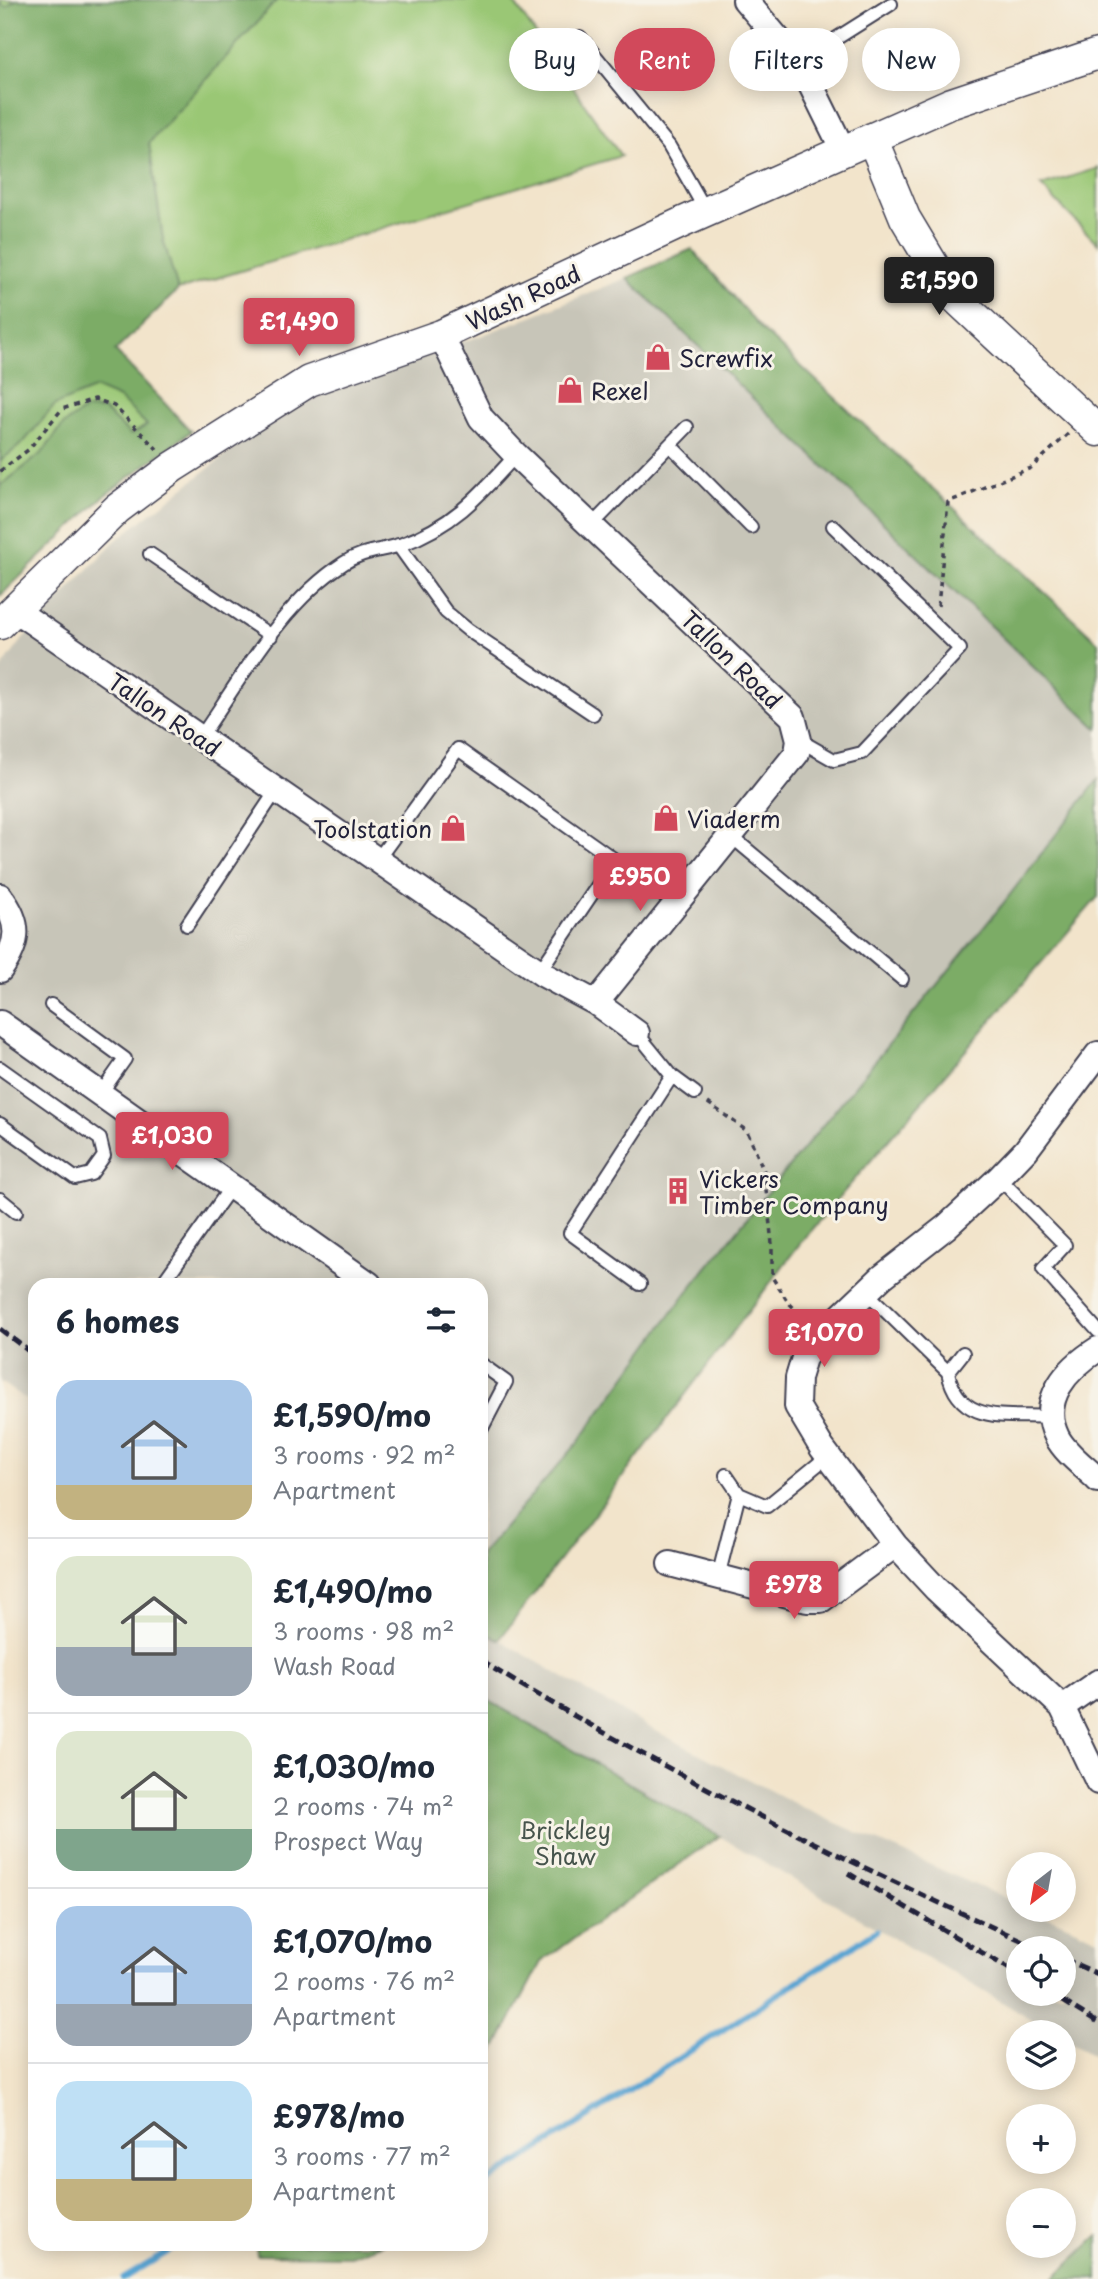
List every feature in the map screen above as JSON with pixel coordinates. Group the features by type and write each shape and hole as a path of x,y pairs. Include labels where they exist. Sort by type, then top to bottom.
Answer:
{"street":[{"path":"745,0 769,28"},
{"name":"Wash Road","path":"7,617 117,509 173,467 309,381 441,335 706,212 949,104 1098,54"},
{"path":"814,91 844,150"},
{"path":"872,138 905,218 950,293 1091,424"},
{"name":"Tallon Road","path":"441,335 481,418 516,455 793,718 799,740"},
{"name":"Tallon Road","path":"7,617 200,738 539,972 596,1003 637,1032"},
{"path":"596,1003 797,753 799,740"},
{"path":"0,897 13,913 16,934 9,957 0,970"},
{"path":"0,1023 360,1278"},
{"path":"1098,1055 1026,1150 999,1178 866,1292 821,1335 804,1358 798,1378 797,1406 828,1456 895,1545 936,1589 1062,1707 1098,1782"},
{"path":"1098,1349 1068,1371 1056,1389 1050,1417 1057,1438 1098,1480"},
{"path":"670,1564 807,1600 821,1600 895,1545"},
{"path":"1062,1707 1098,1682"}],"lane":[{"path":"848,31 891,4"},
{"path":"600,62 669,146 706,212"},
{"path":"592,525 687,427"},
{"path":"670,445 751,527"},
{"path":"200,738 292,606 346,561 365,552 398,545 446,524 471,505 516,455"},
{"path":"799,740 834,760 862,753 960,649 833,526"},
{"path":"398,545 446,612 468,630 593,714"},
{"path":"150,554 271,636"},
{"path":"378,859 458,749 615,860 539,972"},
{"path":"187,925 276,792"},
{"path":"732,837 902,979"},
{"path":"51,1004 125,1059 101,1093"},
{"path":"637,1032 672,1076 695,1094"},
{"path":"0,1068 100,1139 104,1156 91,1174 75,1178 0,1124"},
{"path":"640,1284 570,1233 672,1076"},
{"path":"999,1178 1065,1245 1043,1269 1098,1331"},
{"path":"166,1278 231,1187"},
{"path":"0,1199 16,1212"},
{"path":"866,1292 948,1372 952,1390 974,1411 998,1416 1050,1417"},
{"path":"948,1372 963,1353"},
{"path":"488,1369 506,1382 488,1417"},
{"path":"726,1475 739,1494 767,1506 828,1456"},
{"path":"718,1577 739,1494"}],"path":[{"path":"0,471 28,450 62,409 95,399 114,406 173,467"},
{"path":"936,625 948,502 1031,468 1091,424"},
{"path":"695,1094 747,1131 764,1171 772,1244 772,1277 788,1302 821,1335"}],"shaded area":[{"path":"627,278 1098,729 1098,780 1002,905 687,1292 577,1444 488,1546 488,1278 28,1278 28,1400 0,1382 0,670 26,635 114,542 258,430 330,387 483,335"},
{"path":"488,1633 650,1728 807,1810 1006,1899 1006,1922 1060,1922 1098,1939 1098,2058 1076,2045 1076,2020 1033,2020 1009,2006 1076,2006 1076,1936 1006,1936 1006,2004 488,1700"}],"green space":[{"path":"0,0 512,0 532,28 509,28 509,91 576,91 621,156 178,290 115,351 191,431 104,496 0,596"},
{"path":"16,0 277,0 149,143 163,239 178,290 115,351 191,431 104,496 0,596 0,486 42,453 63,425 86,409 104,410 131,435 147,425 119,398 96,388 55,405 23,443 0,461 0,3 6,7"},
{"path":"1098,168 1098,244 1041,186"},
{"path":"692,249 761,329 1098,642 1098,729 627,278"},
{"path":"1098,780 1098,897 805,1237 499,1640 488,1633 488,1546 577,1444 687,1292 1002,905"},
{"name":"Brickley Shaw","path":"488,1700 719,1836 541,1962 488,2063"},
{"path":"1098,2236 1098,2279 1053,2279 1076,2258"},
{"path":"257,2251 364,2251 350,2256 257,2255"}],"waterway":[{"path":"488,2181 876,1931"},
{"path":"123,2279 169,2251"}],"railway":[{"path":"0,1329 28,1351"},
{"path":"488,1665 617,1740 756,1814 896,1883 1013,1936"},
{"path":"848,1873 1006,1967"},
{"path":"1076,1964 1098,1974"},
{"path":"1071,2006 1098,2023"}],"place":[{"name":"Screwfix","path":"658,357"},
{"name":"Rexel","path":"570,390"},
{"name":"Viaderm","path":"666,818"},
{"name":"Toolstation","path":"453,828"},
{"name":"Vickers Timber Company","path":"678,1191"}]}
